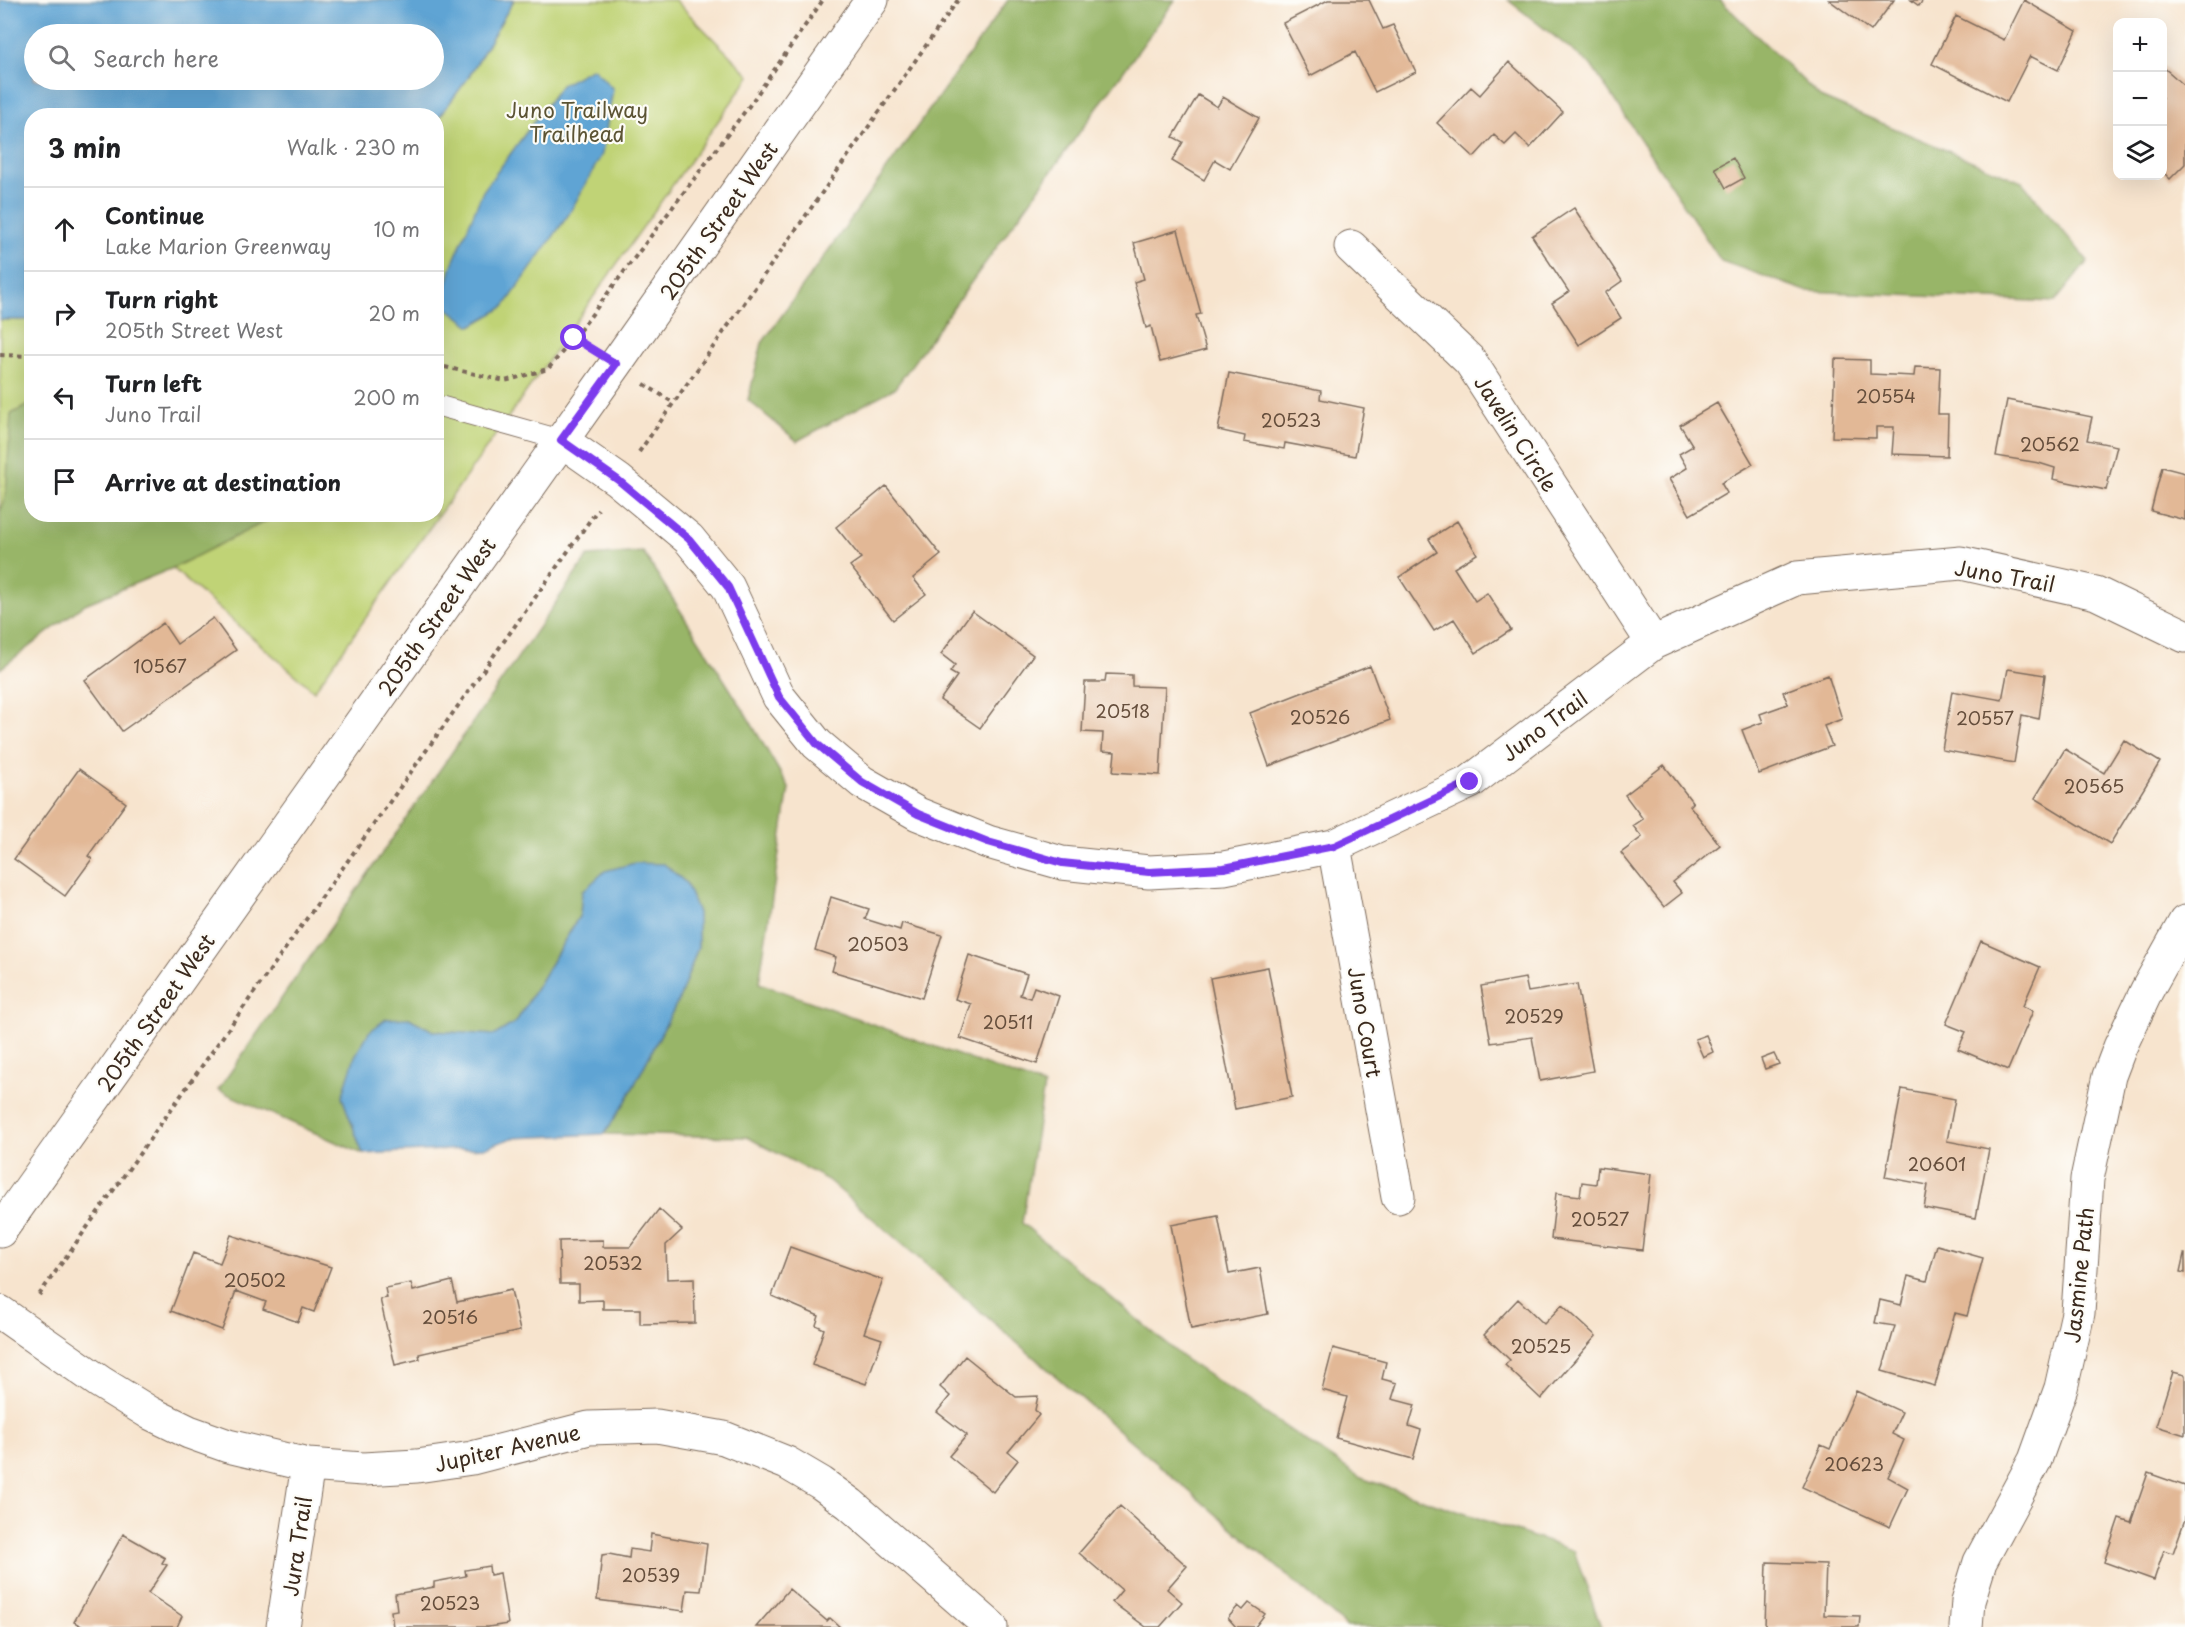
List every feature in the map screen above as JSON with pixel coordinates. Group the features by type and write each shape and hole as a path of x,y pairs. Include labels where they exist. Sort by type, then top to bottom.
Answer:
{"street":[{"name":"205th Street West","path":"0,1231 872,0"},
{"name":"Javelin Circle","path":"1351,247 1470,361 1653,643"},
{"name":"Juno Trail","path":"561,440 618,480 689,539 728,587 779,697 817,744 862,782 918,814 988,842 1062,863 1149,872 1224,868 1334,846 1470,782 1653,643 1797,578 1960,563 2096,593 2185,636"},
{"name":"Juno Court","path":"1334,846 1398,1197"},
{"name":"Jasmine Path","path":"1966,1627 1968,1601 1980,1562 2035,1460 2061,1388 2078,1313 2087,1179 2109,1076 2147,990 2185,922"},
{"name":"Jupiter Avenue","path":"9,1318 150,1413 189,1432 238,1449 308,1464 363,1469 417,1466 472,1458 589,1428 657,1426 724,1438 787,1463 821,1483 850,1504 990,1627"},
{"name":"Jura Trail","path":"283,1627 308,1464"}],"lane":[{"path":"444,407 561,440"}],"path":[{"path":"444,367 505,381 548,369 574,338 749,106 823,0"},
{"path":"9,1318 674,403 958,0"},
{"path":"574,338 674,403"},
{"path":"0,355 24,356"}],"green space":[{"name":"Juno Trailway Trailhead","path":"514,0 675,0 750,76 444,508 444,111 468,78"},
{"path":"1008,0 1175,0 895,388 797,441 748,400 762,343"},
{"path":"1508,0 1720,0 1820,97 2022,182 2088,261 2055,302 1806,291 1721,261 1591,65"},
{"path":"0,320 24,320 24,459 6,494 0,512"},
{"path":"24,408 24,522 264,522 173,568 85,604 0,669 0,512 6,494 11,414"},
{"name":"Juno Trailway Trailhead","path":"119,522 434,522 314,691"},
{"path":"643,552 744,711 789,788 759,983 1044,1086 1022,1223 1186,1360 1361,1478 1574,1551 1601,1627 1347,1627 828,1180 747,1137 604,1134 626,1101 680,997 698,947 698,913 686,883 664,864 582,891 580,915 516,1022 495,1035 433,1031 409,1018 342,1097 363,1154 218,1090 588,556"}],"water":[{"path":"0,0 514,0 468,78 444,111 444,108 24,108 24,320 0,320"},
{"path":"593,68 613,89 602,154 569,214 504,307 471,326 444,306 444,296 452,265 483,191 561,85"},
{"path":"635,863 664,864 686,883 698,913 698,947 680,997 626,1101 604,1134 512,1138 484,1148 363,1154 342,1097 355,1056 369,1032 386,1019 409,1018 433,1031 495,1035 516,1022 580,915 582,892 605,871"}],"building":[{"path":"1328,0 1369,0 1383,29 1393,25 1416,72 1375,92 1355,52 1310,76 1283,23"},
{"path":"1829,0 1894,0 1871,31"},
{"path":"1911,0 1923,0 1919,6"},
{"path":"2024,0 2077,31 2058,70 2030,56 2007,102 1932,64 1956,16 2004,40"},
{"path":"1509,62 1563,112 1530,148 1516,134 1505,145 1494,135 1474,157 1437,123 1471,87 1480,95"},
{"path":"2167,70 2185,86 2185,164 2170,179 2167,176"},
{"path":"1198,95 1217,107 1223,97 1259,118 1230,169 1215,160 1204,180 1172,161 1183,142 1173,137"},
{"path":"1733,158 1744,178 1726,188 1715,168"},
{"path":"1574,208 1622,281 1605,293 1621,318 1579,345 1552,303 1569,292 1532,236"},
{"path":"1178,230 1201,314 1196,315 1206,350 1160,362 1151,326 1146,328 1134,282 1144,279 1134,243"},
{"path":"1835,359 1870,360 1870,374 1914,376 1915,367 1940,368 1938,414 1948,414 1947,456 1892,454 1894,427 1876,427 1876,438 1832,437"},
{"path":"1229,373 1321,391 1320,399 1364,408 1355,456 1285,443 1284,449 1244,442 1245,436 1218,430"},
{"path":"2007,400 2092,417 2087,440 2117,446 2106,490 2053,479 2055,468 2039,463 1996,456"},
{"path":"1717,403 1753,464 1721,483 1727,493 1690,515 1669,479 1687,468 1679,454 1693,446 1680,425"},
{"path":"2162,467 2185,473 2185,520 2151,511"},
{"path":"886,486 941,555 913,578 926,594 893,620 850,566 861,558 836,527"},
{"path":"1457,521 1477,554 1454,568 1475,601 1487,593 1511,630 1476,653 1454,619 1434,631 1399,577 1437,552 1429,539"},
{"path":"972,611 1033,655 980,728 940,700 957,676 950,672 955,665 941,654"},
{"path":"213,618 236,650 122,731 85,680 163,623 177,644"},
{"path":"1370,666 1390,720 1269,766 1250,713"},
{"path":"2008,669 2045,675 2039,719 2022,715 2014,763 1942,750 1952,691 2002,700"},
{"path":"1106,674 1132,675 1132,686 1165,687 1160,775 1113,772 1115,752 1102,751 1103,733 1082,732 1085,682 1105,682"},
{"path":"1828,675 1842,719 1824,726 1832,746 1759,774 1742,730 1763,722 1760,714 1788,704 1783,692"},
{"path":"2124,740 2160,762 2110,844 2035,798 2065,749 2104,773"},
{"path":"1664,765 1693,803 1690,806 1720,845 1673,882 1682,893 1664,907 1621,853 1642,837 1633,826 1643,819 1625,795"},
{"path":"79,769 126,803 88,856 92,859 65,896 14,859"},
{"path":"831,897 869,909 865,919 900,930 902,923 942,935 922,998 832,971 836,957 815,950"},
{"path":"1981,941 2040,967 2023,1006 2033,1011 2008,1070 1958,1049 1966,1032 1946,1024"},
{"path":"969,955 1027,974 1020,995 1030,998 1034,987 1059,996 1037,1064 960,1038 971,1004 955,999"},
{"path":"1268,967 1292,1097 1235,1109 1210,978"},
{"path":"1525,978 1528,992 1577,984 1593,1071 1540,1081 1532,1037 1491,1043 1481,986"},
{"path":"1706,1035 1713,1052 1703,1057 1695,1039"},
{"path":"1774,1054 1779,1064 1765,1069 1761,1059"},
{"path":"1902,1089 1955,1099 1947,1141 1989,1149 1976,1218 1924,1208 1928,1185 1885,1177"},
{"path":"1598,1167 1651,1174 1642,1250 1551,1239 1556,1193 1580,1196 1582,1182 1596,1184"},
{"path":"659,1209 682,1230 666,1245 667,1279 694,1278 695,1323 640,1324 640,1309 603,1309 603,1300 579,1301 579,1284 560,1284 559,1241 603,1240 603,1247 630,1247"},
{"path":"1218,1216 1229,1274 1260,1268 1268,1314 1191,1329 1171,1225"},
{"path":"231,1235 331,1267 314,1312 303,1308 298,1322 263,1309 266,1302 236,1291 222,1330 171,1311 193,1253 220,1263"},
{"path":"1937,1245 1983,1258 1967,1316 1955,1313 1935,1386 1882,1371 1895,1326 1875,1323 1880,1300 1901,1305 1908,1276 1927,1281"},
{"path":"790,1247 883,1280 864,1333 882,1339 866,1384 812,1365 824,1329 816,1325 819,1316 772,1296"},
{"path":"2185,1254 2185,1273 2180,1272"},
{"path":"452,1281 457,1302 511,1290 520,1331 419,1354 420,1359 395,1365 380,1299 387,1298 385,1288 411,1283 413,1291"},
{"path":"1518,1299 1544,1324 1562,1305 1596,1336 1541,1399 1505,1365 1510,1360 1484,1335"},
{"path":"1333,1348 1386,1362 1382,1379 1397,1383 1392,1399 1415,1405 1409,1426 1421,1430 1413,1459 1336,1438 1347,1397 1322,1390"},
{"path":"965,1356 1016,1397 1038,1396 1035,1410 1039,1415 1008,1452 1018,1460 993,1492 949,1456 967,1435 937,1412 950,1396 940,1387"},
{"path":"2173,1372 2185,1375 2185,1435 2156,1426"},
{"path":"1856,1391 1902,1412 1892,1434 1904,1440 1888,1477 1908,1488 1890,1527 1802,1487 1821,1445 1830,1449"},
{"path":"2148,1473 2185,1486 2185,1519 2173,1553 2164,1550 2154,1580 2104,1562 2119,1518 2131,1522"},
{"path":"1120,1506 1187,1566 1167,1589 1182,1602 1160,1627 1146,1627 1112,1602 1122,1590 1079,1553"},
{"path":"123,1534 165,1558 162,1563 167,1565 148,1593 182,1616 177,1627 83,1627 74,1622"},
{"path":"651,1534 707,1544 701,1591 687,1590 684,1611 597,1600 602,1555 629,1558 630,1549 649,1552"},
{"path":"1767,1562 1826,1564 1824,1615 1860,1616 1859,1627 1765,1627"},
{"path":"489,1566 490,1575 500,1573 508,1624 488,1627 393,1627 391,1611 397,1610 395,1594 434,1587 434,1582 466,1576 465,1570"},
{"path":"789,1589 827,1621 830,1618 840,1627 756,1627"},
{"path":"1249,1603 1265,1614 1255,1627 1236,1627 1228,1618 1238,1606 1243,1610"}],"route":[{"path":"574,338 616,364 561,440 618,480 689,539 728,587 779,697 817,744 862,782 918,814 988,842 1062,863 1149,872 1224,868 1334,846 1470,782"}]}
